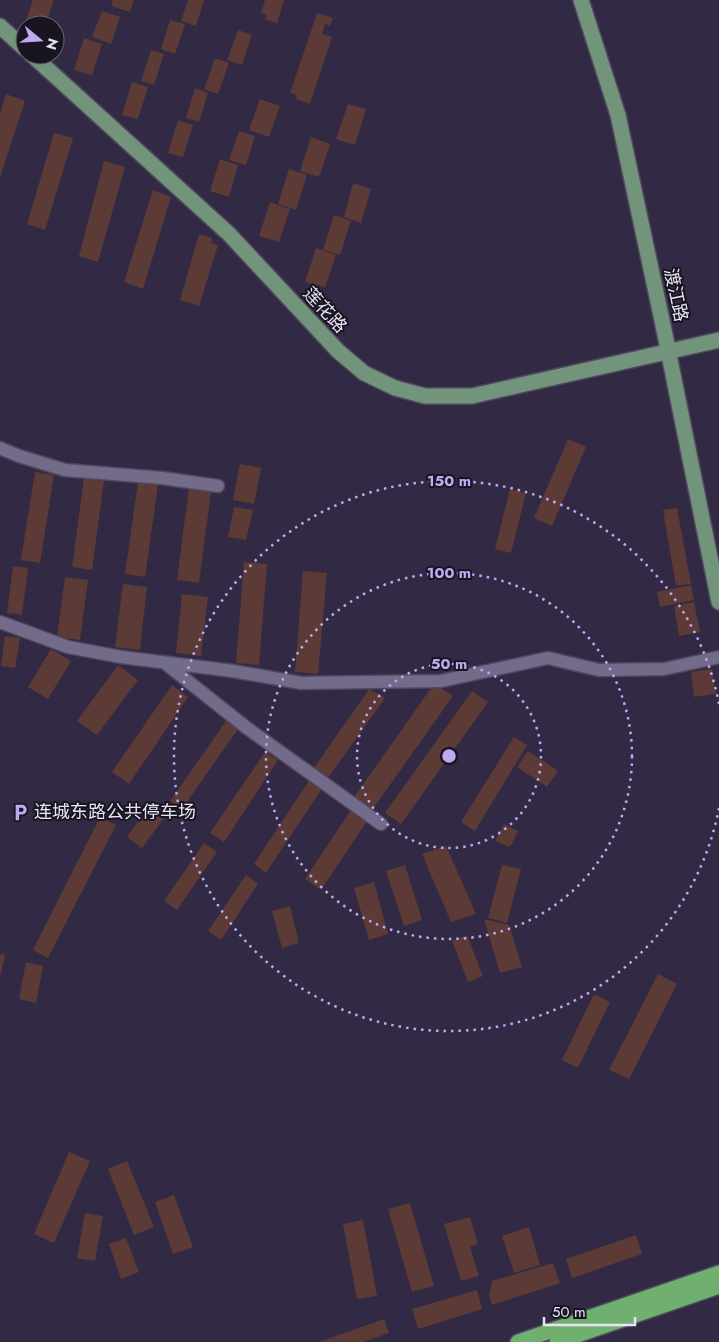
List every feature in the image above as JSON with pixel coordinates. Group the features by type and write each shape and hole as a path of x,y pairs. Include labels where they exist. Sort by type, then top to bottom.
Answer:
{"highway":[{"path":"518,1342 719,1273"},
{"path":"557,1342 719,1286"}],"main road":[{"name":"渡江路","path":"581,0 618,115 719,602"},
{"path":"0,26 15,40"},
{"name":"莲花路","path":"43,65 229,234 338,351 364,373 379,381 410,393 425,396 472,396 719,340"}],"lane":[{"path":"0,448 64,470 162,478 218,486"},
{"path":"0,622 68,647 301,683 321,684 441,681 548,658 600,670 664,669 719,657"},
{"path":"164,662 247,728 381,824"}],"building":[{"path":"33,0 54,0 49,15 28,15"},
{"path":"113,0 134,0 130,12 111,6"},
{"path":"188,0 204,0 196,26 181,21"},
{"path":"265,0 284,0 277,23 265,20 267,15 261,13"},
{"path":"102,11 120,17 111,44 92,37"},
{"path":"317,13 333,18 330,26 325,24 322,34 332,37 310,104 296,99 297,95 290,93"},
{"path":"170,20 185,24 175,54 161,49"},
{"path":"238,30 252,35 242,65 227,60"},
{"path":"84,38 102,44 92,75 74,70"},
{"path":"151,50 164,54 154,85 141,81"},
{"path":"215,58 229,63 218,94 204,89"},
{"path":"132,82 148,87 138,119 122,115"},
{"path":"195,88 208,93 199,122 186,118"},
{"path":"6,94 25,101 0,177 0,113"},
{"path":"260,99 280,106 269,137 249,130"},
{"path":"348,104 366,109 355,145 336,139"},
{"path":"178,120 193,125 183,157 168,153"},
{"path":"239,131 255,136 246,165 229,160"},
{"path":"54,133 73,138 45,230 27,224"},
{"path":"311,137 330,144 319,177 300,171"},
{"path":"220,159 238,165 229,197 210,191"},
{"path":"104,161 125,167 98,262 79,256"},
{"path":"289,169 307,175 296,210 278,204"},
{"path":"353,183 371,189 361,223 344,217"},
{"path":"153,190 171,197 143,289 124,282"},
{"path":"270,202 290,209 279,242 259,236"},
{"path":"334,215 351,221 340,255 323,250"},
{"path":"199,234 212,238 211,243 218,245 199,306 180,300"},
{"path":"316,248 336,255 325,287 305,282"},
{"path":"568,439 586,447 552,526 534,518"},
{"path":"240,464 261,468 254,504 233,500"},
{"path":"35,472 54,475 40,563 21,560"},
{"path":"84,478 104,481 92,570 72,567"},
{"path":"138,482 158,485 145,577 125,574"},
{"path":"189,488 211,491 199,583 177,580"},
{"path":"510,489 526,493 511,553 495,549"},
{"path":"234,507 253,510 246,540 228,537"},
{"path":"677,508 691,584 676,586 663,510"},
{"path":"244,562 267,564 259,665 236,663"},
{"path":"13,566 28,568 22,615 7,613"},
{"path":"303,571 327,573 318,674 295,672"},
{"path":"65,577 88,580 80,640 57,637"},
{"path":"123,584 147,587 140,650 115,647"},
{"path":"691,585 694,600 660,607 657,592"},
{"path":"182,594 208,597 201,656 176,653"},
{"path":"694,602 700,632 679,636 674,606"},
{"path":"5,636 20,638 15,668 1,666"},
{"path":"51,649 71,661 48,699 28,687"},
{"path":"118,665 138,680 97,735 77,721"},
{"path":"712,669 716,694 694,697 691,672"},
{"path":"434,684 453,696 372,810 354,797"},
{"path":"172,685 188,697 129,784 112,772"},
{"path":"369,689 385,698 328,778 314,768"},
{"path":"472,691 488,702 401,824 385,813"},
{"path":"226,721 238,729 182,809 170,801"},
{"path":"514,737 527,745 475,831 461,822"},
{"path":"528,751 558,771 547,787 517,767"},
{"path":"265,752 278,760 224,842 210,833"},
{"path":"310,779 323,787 266,873 254,864"},
{"path":"152,802 167,814 142,848 127,837"},
{"path":"353,807 369,818 321,890 305,879"},
{"path":"100,817 116,825 48,958 33,950"},
{"path":"504,824 518,831 510,847 495,841"},
{"path":"204,843 217,852 177,910 164,901"},
{"path":"446,846 476,914 451,922 422,854"},
{"path":"405,865 422,920 404,926 386,871"},
{"path":"502,865 521,869 507,923 488,918"},
{"path":"246,875 258,884 221,940 208,931"},
{"path":"374,882 388,934 369,940 354,888"},
{"path":"290,906 299,943 282,948 272,911"},
{"path":"484,919 509,925 522,967 500,973"},
{"path":"467,935 483,976 468,982 452,941"},
{"path":"0,954 5,955 1,974 0,973"},
{"path":"26,962 43,966 36,1003 19,999"},
{"path":"658,974 677,984 629,1079 609,1070"},
{"path":"594,994 610,1002 578,1068 562,1060"},
{"path":"69,1152 90,1161 54,1243 34,1234"},
{"path":"127,1161 154,1227 134,1235 108,1169"},
{"path":"174,1195 193,1247 173,1254 155,1202"},
{"path":"410,1203 434,1286 412,1292 388,1209"},
{"path":"85,1213 103,1216 95,1261 77,1258"},
{"path":"470,1217 478,1244 470,1247 479,1276 461,1281 444,1224"},
{"path":"363,1220 377,1296 357,1299 343,1224"},
{"path":"529,1227 540,1265 514,1273 502,1236"},
{"path":"636,1235 642,1254 572,1278 566,1259"},
{"path":"126,1238 139,1272 121,1279 109,1244"},
{"path":"553,1263 560,1283 492,1305 489,1295 492,1281"},
{"path":"477,1290 482,1309 418,1329 412,1309"},
{"path":"384,1319 389,1333 363,1342 319,1342"}],"place":[{"name":"连城东路公共停车场","path":"20,812"}]}
